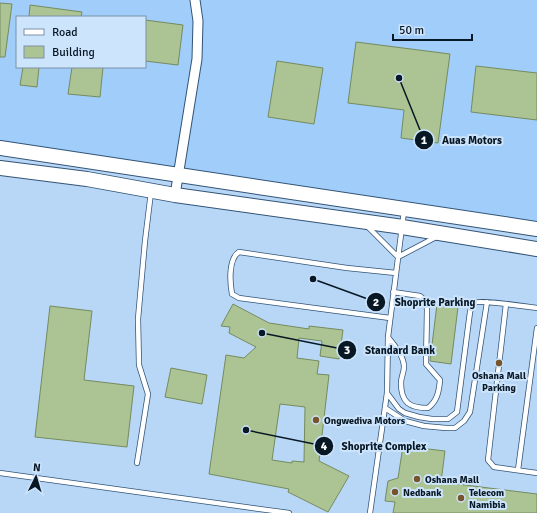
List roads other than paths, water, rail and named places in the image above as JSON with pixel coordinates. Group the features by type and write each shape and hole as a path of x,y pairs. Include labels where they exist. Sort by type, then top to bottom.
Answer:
{"main road":[{"path":"0,148 178,174 404,210 443,224 537,249"},
{"path":"0,168 87,179 175,195 402,228 443,224 537,229"}],"street":[{"path":"175,195 197,59 198,21 195,0"}],"lane":[{"path":"137,463 148,394 140,365 138,319 145,241 152,190"},
{"path":"370,513 387,393 388,337 404,210"},
{"path":"363,222 398,257"},
{"path":"398,257 443,224"},
{"path":"390,318 239,298 232,294 230,285 232,260 239,252 347,268 396,273"},
{"path":"388,337 397,349 404,366 401,383 405,400 411,406 428,408 434,403 439,392 440,380 426,364 426,301 420,296 393,292"},
{"path":"387,393 405,413 432,419 448,419 457,412 470,312 473,304 476,302 487,302 537,308"},
{"path":"385,408 405,421 424,426 455,428 464,421 470,412 487,302"},
{"path":"506,304 488,460 494,467 537,473"},
{"path":"518,470 537,328"},
{"path":"0,473 289,513"}],"place":[{"name":"Auas Motors","path":"399,78"},
{"name":"Shoprite Parking","path":"313,279"},
{"name":"Standard Bank","path":"262,333"},
{"name":"Oshana Mall Parking","path":"499,363"},
{"name":"Ongwediva Motors","path":"316,420"},
{"name":"Shoprite Complex","path":"246,430"},
{"name":"Oshana Mall","path":"417,479"},
{"name":"Nedbank","path":"395,492"},
{"name":"Telecom Namibia","path":"461,498"}]}
